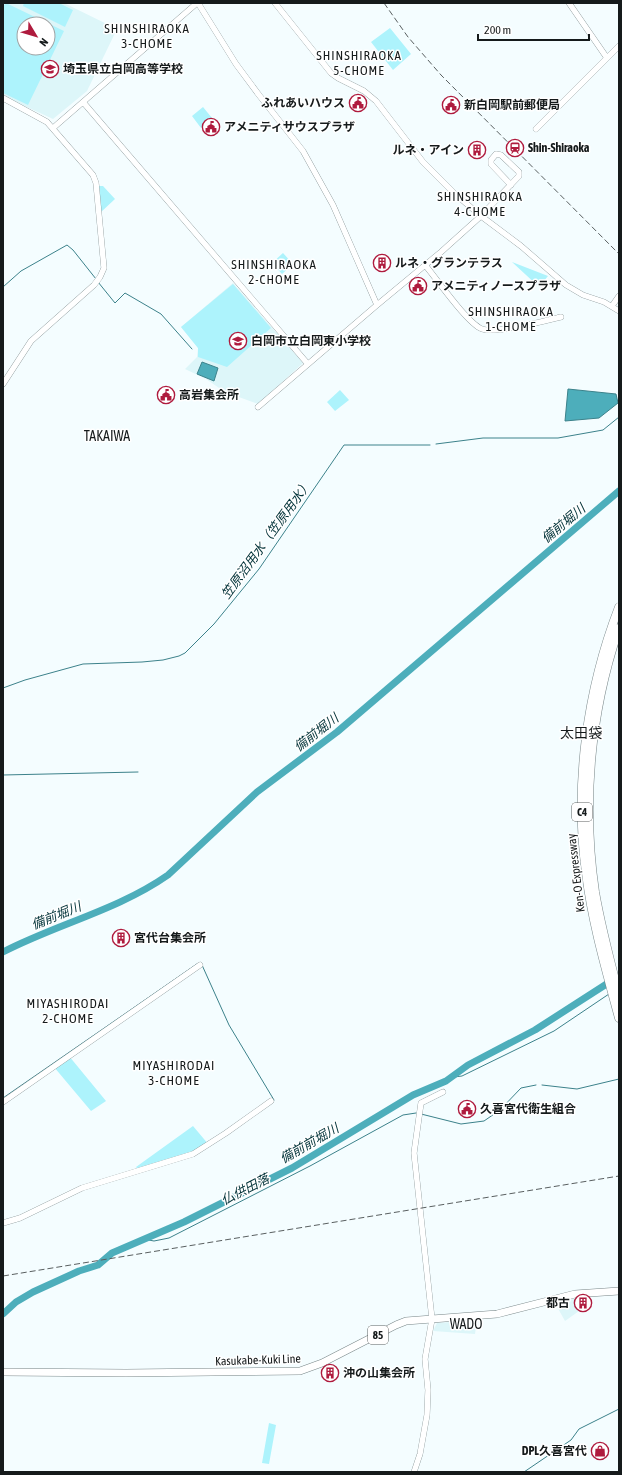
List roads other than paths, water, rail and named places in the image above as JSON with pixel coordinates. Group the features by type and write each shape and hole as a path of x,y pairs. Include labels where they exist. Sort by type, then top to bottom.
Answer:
{"highway":[{"name":"Ken-O Expressway","path":"619,607 600,663 593,695 587,734 582,795 584,847 589,893 599,944 619,1018"},
{"name":"Ken-O Expressway","path":"619,628 600,697 594,736 589,792 590,847 596,892 605,940 619,995"}],"main road":[{"name":"Kasukabe-Kuki Line","path":"3,1372 126,1373 300,1371 322,1364 396,1324 414,1320 497,1314 575,1294 619,1291"}],"street":[{"path":"53,128 198,3 236,64 303,151 332,205 376,304"},
{"path":"275,3 331,73 364,92 376,101 423,162 454,193 481,216 521,246 566,286 583,295 612,306 619,311"},
{"path":"569,3 607,58"},
{"path":"536,129 619,46"},
{"path":"3,98 47,122 89,170 96,183 104,268 94,285 31,341 3,384"},
{"path":"83,102 308,364"},
{"path":"258,407 376,304 426,265 481,216 511,185 519,176 519,172 501,155 496,154 490,160 491,164 511,185"},
{"path":"426,265 471,321 482,329 498,330 561,317"},
{"path":"612,306 619,296"},
{"path":"3,1102 200,965"},
{"path":"414,1472 420,1454 427,1415 428,1390 425,1359 432,1319 414,1147 421,1103 443,1092"},
{"path":"3,1223 20,1218 82,1188 193,1154 226,1134 271,1101"}],"waterway":[{"path":"3,287 21,271 67,245 73,250 96,279"},
{"path":"98,282 115,303 125,293 161,314 192,349"},
{"name":"笠原沼用水（笠原用水）","path":"436,444 483,438 558,438 603,430 619,417"},
{"name":"笠原沼用水（笠原用水）","path":"3,688 25,680 83,664 163,660 185,653 214,624 259,569 344,445 430,445"},
{"name":"備前堀川","path":"3,952 129,898 168,875 257,792 337,732 619,491"},
{"path":"3,775 138,772"},
{"path":"3,1098 197,964"},
{"path":"202,965 229,1025 274,1100"},
{"name":"備前前堀川","path":"3,1314 16,1302 33,1292 79,1271 98,1265 112,1253 184,1222 292,1168 413,1095 446,1081 468,1065 535,1030 619,976"},
{"path":"454,1077 462,1076 554,1031 609,994"},
{"name":"仏供田落","path":"542,1085 577,1089 619,1079"},
{"name":"仏供田落","path":"421,1114 461,1124 484,1121 500,1110 521,1088 536,1085"},
{"name":"仏供田落","path":"143,1239 154,1241 169,1238 310,1166 403,1115 416,1113"},
{"path":"524,1472 571,1440 579,1429 619,1409"}],"railway":[{"path":"384,3 408,37 441,75 619,254"},
{"path":"3,1276 619,1176"}],"place":[{"name":"埼玉県立白岡高等学校","path":"50,69"},
{"name":"ふれあいハウス","path":"358,103"},
{"name":"新白岡駅前郵便局","path":"451,105"},
{"name":"アメニティサウスプラザ","path":"211,127"},
{"name":"Shin-Shiraoka","path":"515,148"},
{"name":"ルネ・アイン","path":"477,150"},
{"name":"ルネ・グランテラス","path":"382,263"},
{"name":"アメニティノースプラザ","path":"418,286"},
{"name":"白岡市立白岡東小学校","path":"238,341"},
{"name":"高岩集会所","path":"166,395"},
{"name":"宮代台集会所","path":"121,938"},
{"name":"久喜宮代衛生組合","path":"467,1109"},
{"name":"都古","path":"583,1303"},
{"name":"沖の山集会所","path":"330,1373"},
{"name":"DPL久喜宮代","path":"600,1451"}],"district":[{"name":"SHINSHIRAOKA 3-CHOME","path":"147,36"},
{"name":"SHINSHIRAOKA 5-CHOME","path":"359,62"},
{"name":"SHINSHIRAOKA 4-CHOME","path":"480,204"},
{"name":"SHINSHIRAOKA 2-CHOME","path":"274,272"},
{"name":"SHINSHIRAOKA 1-CHOME","path":"511,318"},
{"name":"TAKAIWA","path":"107,436"},
{"name":"太田袋","path":"581,733"},
{"name":"MIYASHIRODAI 2-CHOME","path":"68,1010"},
{"name":"MIYASHIRODAI 3-CHOME","path":"174,1072"},
{"name":"WADO","path":"466,1324"}]}
